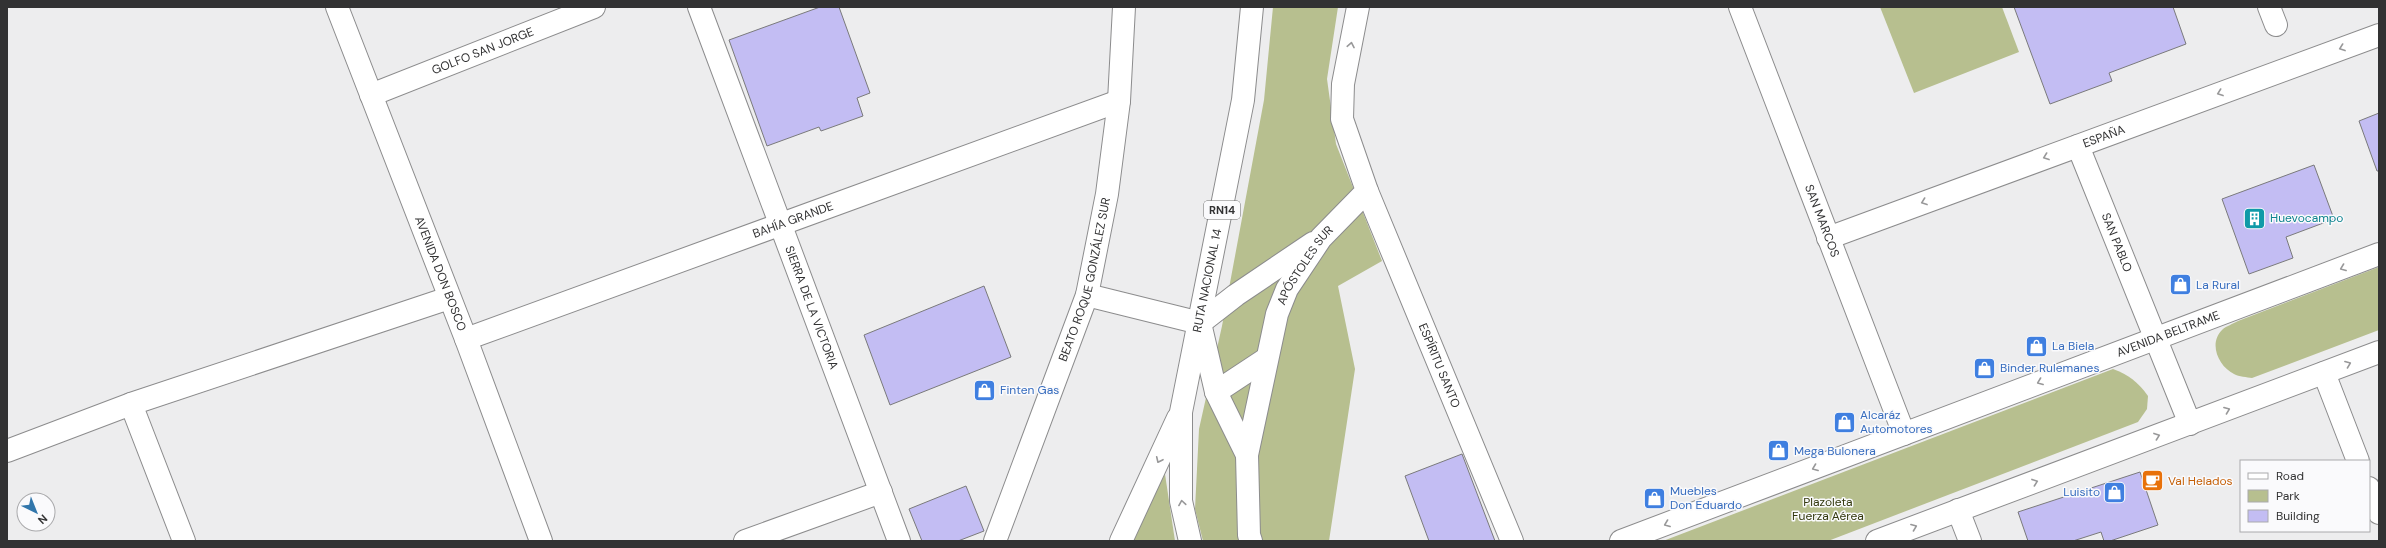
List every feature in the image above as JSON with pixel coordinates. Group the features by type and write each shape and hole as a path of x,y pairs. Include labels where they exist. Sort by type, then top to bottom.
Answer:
{"main road":[{"name":"AVENIDA DON BOSCO","path":"337,7 466,339 541,541"},
{"name":"GOLFO SAN JORGE","path":"371,95 594,7"},
{"name":"SIERRA DE LA VICTORIA","path":"700,7 899,541"},
{"name":"BEATO ROQUE GONZÁLEZ SUR","path":"996,541 1087,295 1107,194 1119,101 1124,7"},
{"name":"RUTA NACIONAL 14","path":"1190,541 1181,501 1181,412 1244,100 1252,7"},
{"path":"1358,7 1343,84 1342,119 1367,191"},
{"name":"SAN MARCOS","path":"1740,7 1904,434"},
{"name":"ESPAÑA","path":"1828,238 2379,35"},
{"name":"BAHÍA GRANDE","path":"466,339 1119,101"},
{"name":"SAN PABLO","path":"2078,146 2190,424"},
{"name":"APÓSTOLES SUR","path":"1251,541 1249,528 1247,455 1266,359 1277,314 1287,289 1321,238 1367,191"},
{"name":"ESPÍRITU SANTO","path":"1367,191 1512,541"},
{"path":"1200,323 1247,287 1321,238"},
{"name":"AVENIDA BELTRAME","path":"1621,541 2379,254"},
{"path":"1087,295 1200,323"},
{"path":"7,451 131,404 449,298"},
{"path":"1200,323 1216,392 1247,455"},
{"path":"1877,541 2379,352"},
{"path":"1216,392 1266,359"},
{"path":"2324,373 2358,460"},
{"path":"131,404 184,541"},
{"name":"RUTA NACIONAL 14","path":"1120,541 1181,412"},
{"path":"2370,490 2379,513"},
{"path":"746,541 880,492"},
{"path":"1958,510 1970,541"}],"green space":[{"path":"1273,7 1338,7 1327,79 1336,144 1382,261 1338,286 1355,369 1329,541 1203,541 1195,509 1199,429 1222,326 1264,100"},
{"path":"1880,7 2002,7 2019,52 1914,93"},
{"path":"2379,267 2379,330 2252,378 2234,374 2229,371 2220,361 2217,355 2216,342 2218,336 2225,327"},
{"name":"Plazoleta Fuerza Aérea","path":"2113,369 2133,380 2148,396 2147,409 2138,422 1828,541 1663,541"},
{"path":"1165,474 1175,541 1129,541"}],"building":[{"path":"820,7 839,7 870,93 857,98 863,116 821,131 819,127 767,146 729,40"},
{"path":"2014,7 2173,7 2186,44 2109,73 2112,81 2050,104"},
{"path":"2379,113 2379,171 2377,171 2359,121"},
{"path":"2314,165 2334,219 2286,237 2293,258 2249,274 2222,199"},
{"path":"984,286 1011,357 890,405 864,335"},
{"path":"1462,454 1495,541 1429,541 1405,476"},
{"path":"2140,472 2158,525 2110,541 2104,541 2101,532 2073,541 2028,541 2018,512"},
{"path":"966,486 984,531 958,541 922,541 909,509"}],"place":[{"name":"Huevocampo","path":"2254,218"},
{"name":"La Rural","path":"2180,285"},
{"name":"La Biela","path":"2036,346"},
{"name":"Binder Rulemanes","path":"1985,368"},
{"name":"Finten Gas","path":"985,390"},
{"name":"Alcaráz Automotores","path":"1845,422"},
{"name":"Mega Bulonera","path":"1779,451"},
{"name":"Val Helados","path":"2153,481"},
{"name":"Luisito","path":"2115,492"},
{"name":"Muebles Don Eduardo","path":"1654,498"}]}
